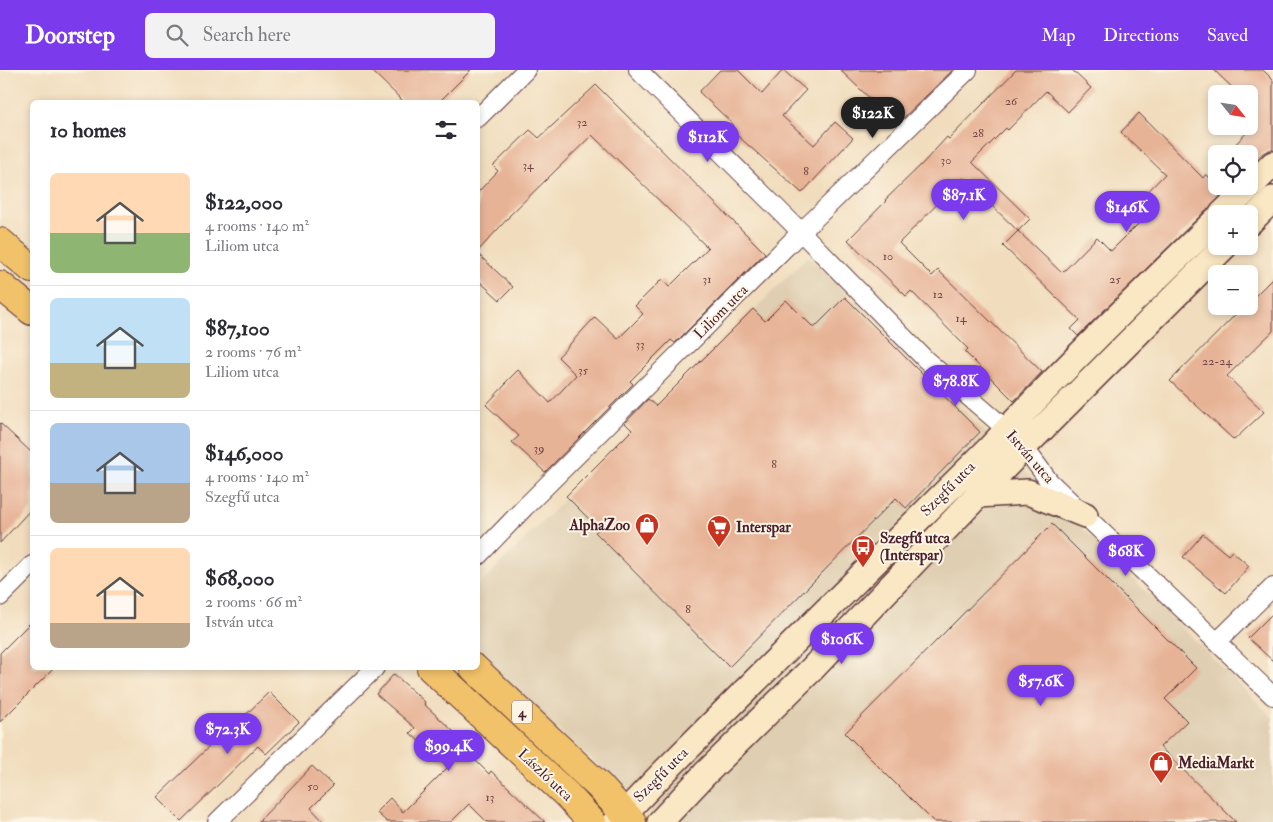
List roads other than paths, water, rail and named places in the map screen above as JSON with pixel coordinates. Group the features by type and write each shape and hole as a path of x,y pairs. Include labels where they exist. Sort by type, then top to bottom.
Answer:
{"main road":[{"path":"0,242 30,267"},
{"path":"0,285 30,309"},
{"name":"László utca","path":"433,670 567,795 592,822"},
{"name":"László utca","path":"476,670 599,786 624,819"}],"street":[{"path":"480,116 526,70"},
{"name":"István utca","path":"638,70 801,232 926,360 1015,438 1049,481 1273,696"},
{"name":"Liliom utca","path":"480,554 801,232 968,70"},
{"path":"1231,205 1273,164"},
{"path":"1258,214 1273,199"},
{"name":"Szegfű utca","path":"660,822 705,774 810,670 978,495 1015,438 1085,348 1208,228"},
{"name":"Szegfű utca","path":"624,819 731,705 989,449 1015,438 1216,255"},
{"path":"978,495 1028,492 1085,515"},
{"path":"0,598 30,566"},
{"path":"1217,642 1273,588"},
{"path":"218,822 373,670"}],"place":[{"name":"AlphaZoo","path":"647,546"},
{"name":"Interspar","path":"719,548"},
{"name":"Szegfű utca (Interspar)","path":"863,568"},
{"name":"MediaMarkt","path":"1161,784"}]}
